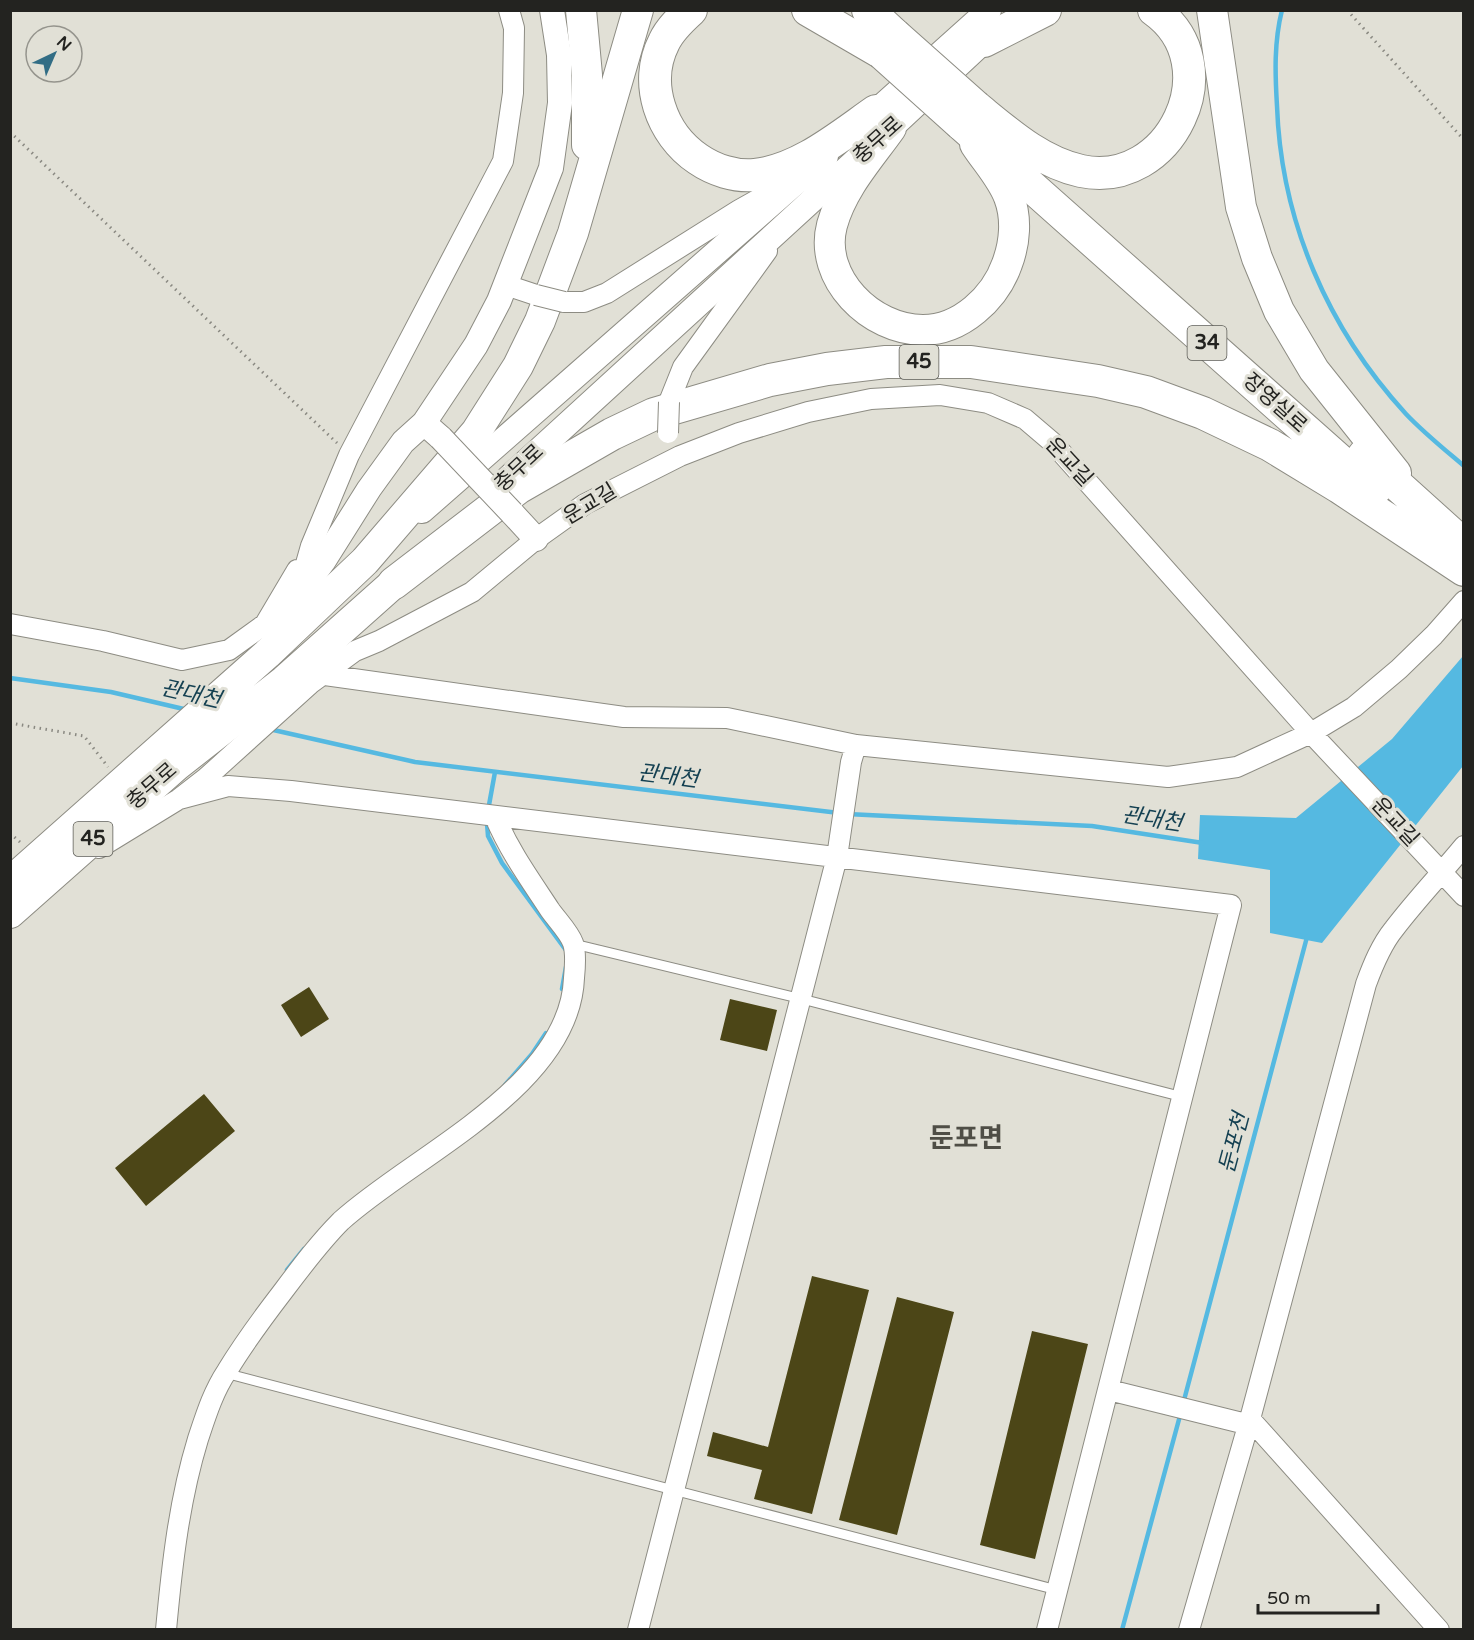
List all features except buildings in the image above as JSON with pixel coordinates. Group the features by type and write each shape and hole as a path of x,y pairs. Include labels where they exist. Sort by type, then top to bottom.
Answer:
{"highway":[{"path":"691,10 672,29 664,42 658,57 655,90 666,125 677,141 704,162 721,171 738,175 755,175 775,170 815,153 883,120"},
{"path":"808,10 889,44"},
{"name":"34","path":"834,10 889,44 969,116"},
{"name":"34","path":"868,10 889,44"},
{"path":"986,26 1046,10"},
{"path":"969,116 1065,166 1090,172 1114,172 1143,160 1155,152 1172,132 1179,120 1189,90 1189,64 1184,49 1170,25 1154,10"},
{"name":"장영실로","path":"969,116 1461,555"},
{"name":"45","path":"394,583 518,488 612,434 654,414 770,380 827,369 886,362 971,362 1098,381 1146,392 1203,413 1270,445 1461,555"}],"main road":[{"path":"573,233 587,156 587,75 581,10"},
{"name":"45","path":"365,561 476,432 518,366 540,321 573,233 638,10"},
{"path":"1212,10 1241,207 1257,258 1279,311 1314,370 1461,555"},
{"path":"1226,100 1224,60 1227,10"},
{"path":"883,120 846,190 832,225 830,254 841,283 865,308 878,318 894,325 924,330 951,324 974,311 1005,271 1012,246 1014,222 1009,196 969,116"},
{"name":"충무로","path":"10,913 55,873 256,663 365,561"},
{"name":"충무로","path":"10,882 121,786 306,680 394,583"}],"street":[{"path":"10,624 103,641 182,660 229,650 265,624 310,546 349,454 502,161 513,93 514,28 509,10"},
{"path":"256,663 369,489 403,442 433,430 506,285 550,168 560,103 559,55 552,10"},
{"name":"충무로","path":"394,583 789,221 883,120 986,26 1018,10"},
{"name":"충무로","path":"365,561 808,172 883,120"},
{"path":"506,285 564,302 584,302 607,293 739,210 808,172"},
{"path":"680,456 668,434 669,402 683,367 789,221"},
{"name":"운교길","path":"179,799 206,778 306,680 355,651 379,641 472,592 585,504 680,456 739,433 808,412 871,399 940,395 988,403 1025,419 1052,442 1315,737 1464,896"},
{"path":"433,430 536,540"},
{"path":"296,600 310,546"},
{"path":"306,680 624,717 727,718 853,754 1168,777 1237,766 1315,737 1399,669 1464,601"},
{"path":"639,1629 838,853 853,754"},
{"path":"55,873 179,799 228,786 291,791 495,817 838,853 1231,905 1183,1097 1116,1392 1047,1629"},
{"path":"166,1629 173,1554 188,1473 209,1404 225,1373 256,1326 306,1260 341,1222 385,1186 490,1112 544,1055 561,1031 569,1008 574,980 573,944 508,846 495,817"},
{"path":"1189,1629 1366,984 1392,930 1464,846"},
{"path":"1116,1392 1246,1421 1438,1629"}],"lane":[{"path":"573,944 802,999 1183,1097"},
{"path":"225,1373 1057,1590"}],"path":[{"path":"1347,10 1464,140"},
{"path":"10,132 349,454"},
{"path":"10,723 84,736 121,786"}],"water":[{"path":"1463,656 1463,766 1322,943 1270,933 1270,870 1198,859 1200,815 1296,818 1392,739"}],"waterway":[{"path":"1282,10 1276,46 1280,149 1299,232 1314,271 1332,310 1378,381 1413,421 1464,466"},
{"name":"관대천","path":"10,678 111,692 188,710"},
{"name":"관대천","path":"269,729 415,762 839,813"},
{"path":"489,805 495,772"},
{"name":"관대천","path":"847,814 1092,826 1203,843"},
{"path":"487,823 488,836 502,863 568,953"},
{"name":"둔포천","path":"1183,1404 1307,937"},
{"path":"562,989 566,967"},
{"path":"505,1085 532,1054 546,1033"},
{"path":"287,1270 304,1249"},
{"name":"둔포천","path":"1122,1630 1181,1412"}],"district":[{"name":"둔포면","path":"966,1138"}]}
